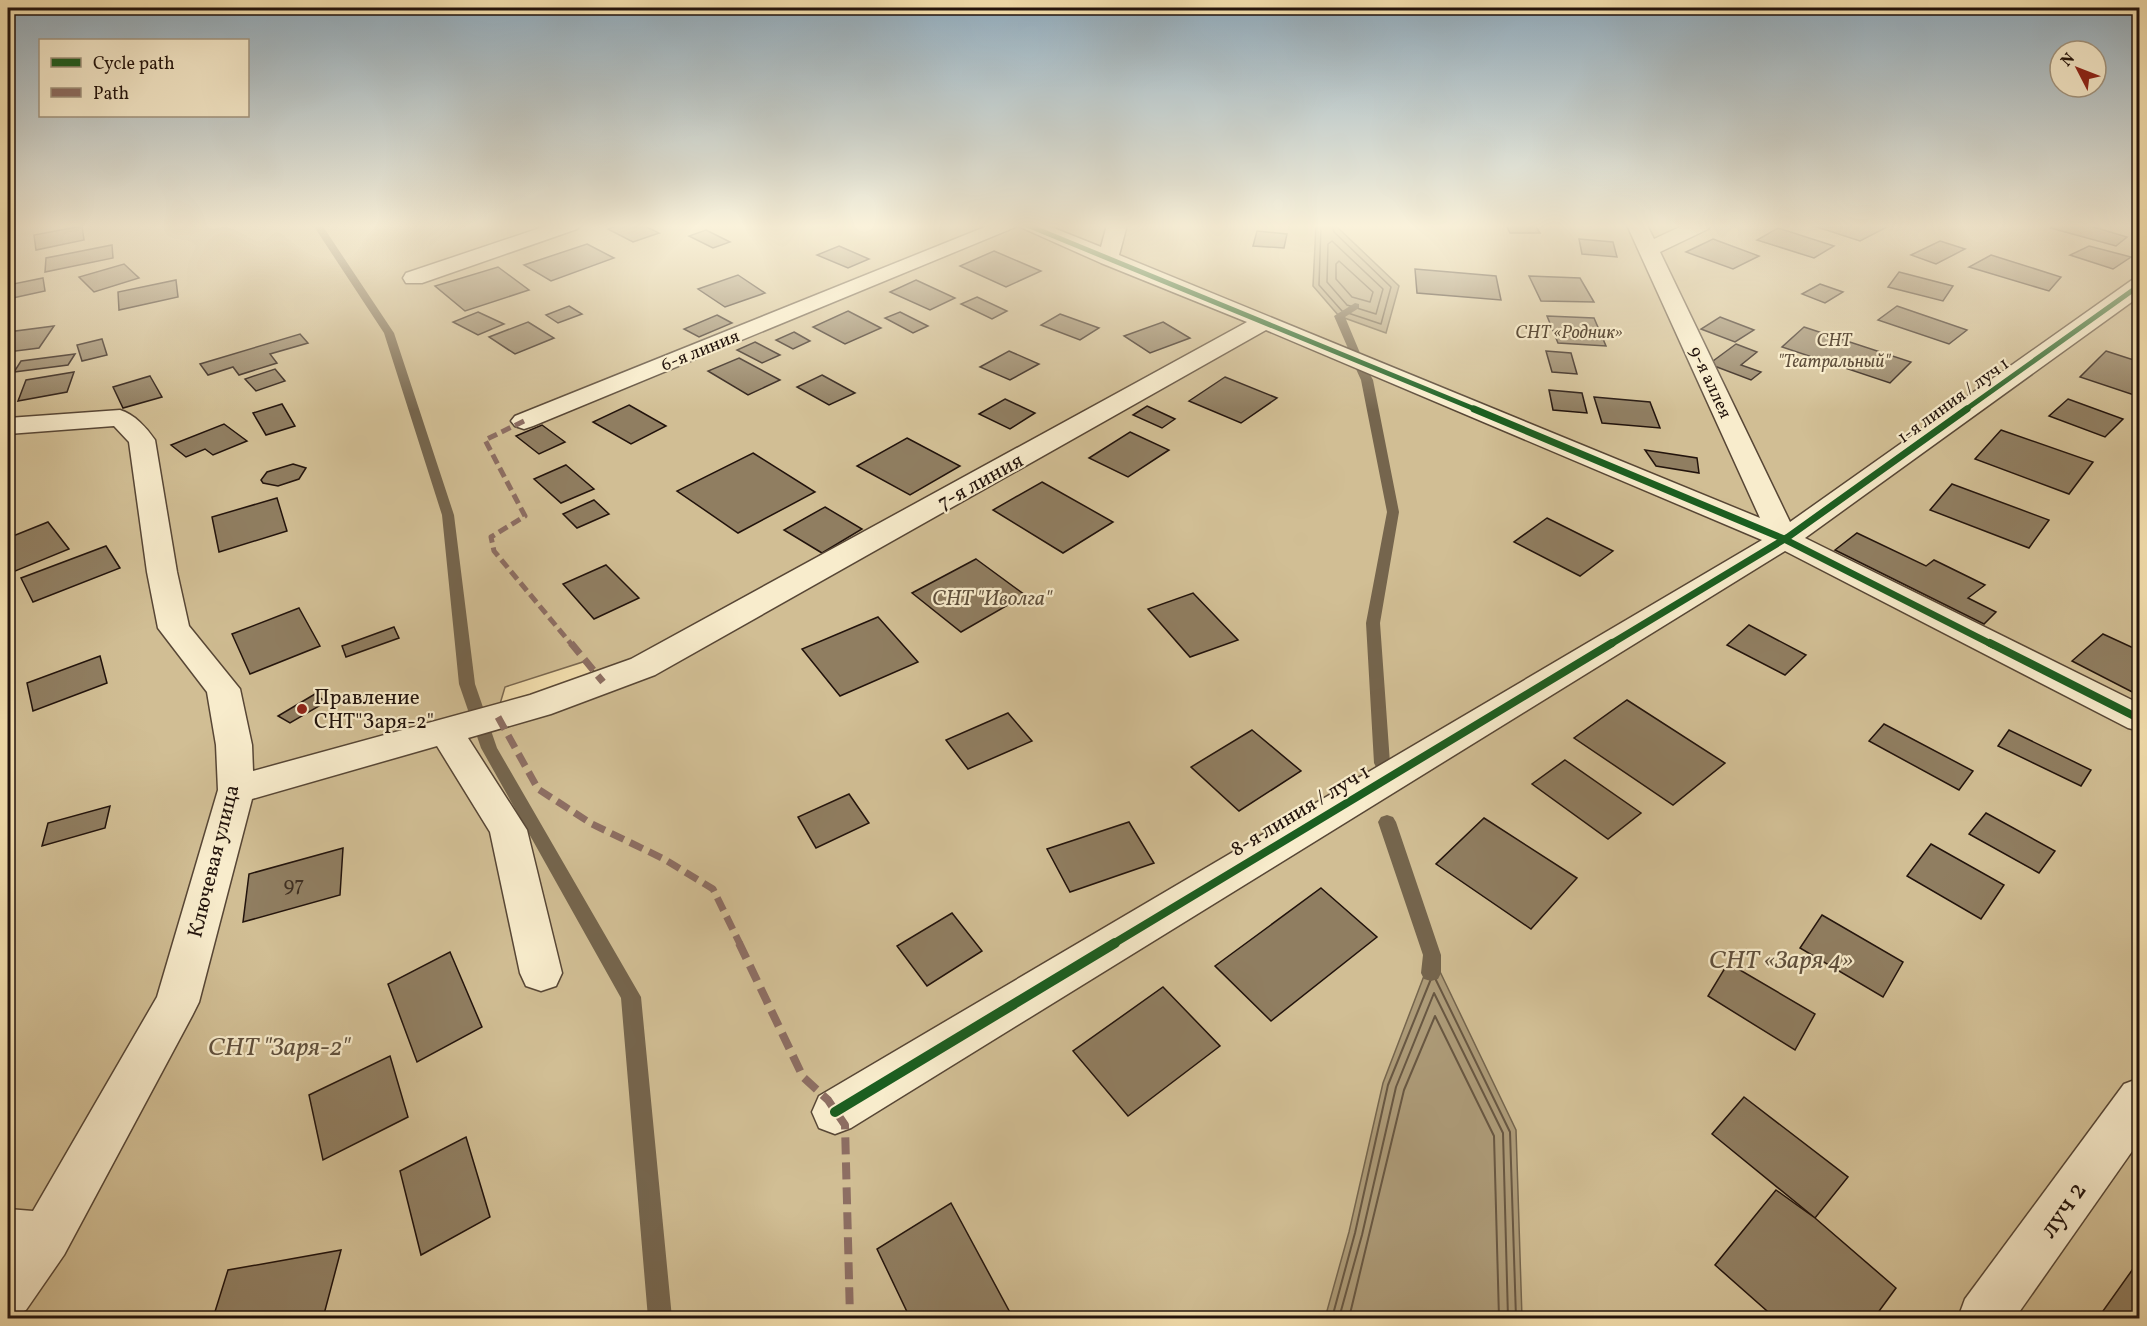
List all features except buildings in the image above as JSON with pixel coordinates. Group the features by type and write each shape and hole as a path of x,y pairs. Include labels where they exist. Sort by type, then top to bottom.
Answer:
{"street":[{"name":"6-я линия","path":"524,421 856,287"},
{"path":"1179,287 1784,539 2139,719"},
{"name":"9-я аллея","path":"1665,287 1784,539"},
{"name":"1-я линия / луч 1","path":"1784,539 2136,287"},
{"name":"7-я линия","path":"236,790 539,705 643,667 695,641 1265,321"},
{"name":"Ключевая улица","path":"8,426 120,418 142,440 162,572 174,628 224,689 234,745 236,790 177,1002 27,1236 8,1292"},
{"name":"8-я линия / луч 1","path":"835,1112 1784,539"},
{"path":"467,725 508,830 541,973"},
{"name":"луч 2","path":"1984,1318 2139,1100"}],"green space":[{"path":"8,287 2139,287 2139,1318 8,1318","holes":["586,661 602,682 500,704 505,687"]}],"water":[{"path":"1314,287 1399,287 1386,333 1339,316"},
{"path":"1432,955 1516,1130 1522,1318 1325,1318 1349,1232 1383,1083"}],"waterway":[{"path":"358,287 389,333 448,515 467,684 489,748 631,997 660,1318"},
{"path":"1355,306 1339,316 1355,353"},
{"path":"1362,369 1367,380 1393,512 1373,623 1382,763"},
{"path":"1387,822 1432,955 1431,973"}],"marked path":[{"path":"524,421 485,440 525,516 491,537 494,551 603,682"},
{"path":"498,717 538,789 592,824 664,859 713,889 803,1077 828,1100 845,1125 850,1318"}],"cycle path":[{"path":"1180,287 1784,539 2140,719"},
{"path":"835,1112 1788,537 2137,287"}],"place":[{"name":"Правление СНТ\"Заря-2\"","path":"302,709"}],"park label":[{"name":"СНТ «Родник»","path":"1569,332"},
{"name":"СНТ \"Театральный\"","path":"1834,350"},
{"name":"СНТ \"Иволга\"","path":"992,598"},
{"name":"СНТ «Заря 4»","path":"1781,959"},
{"name":"СНТ \"Заря-2\"","path":"279,1046"}]}
